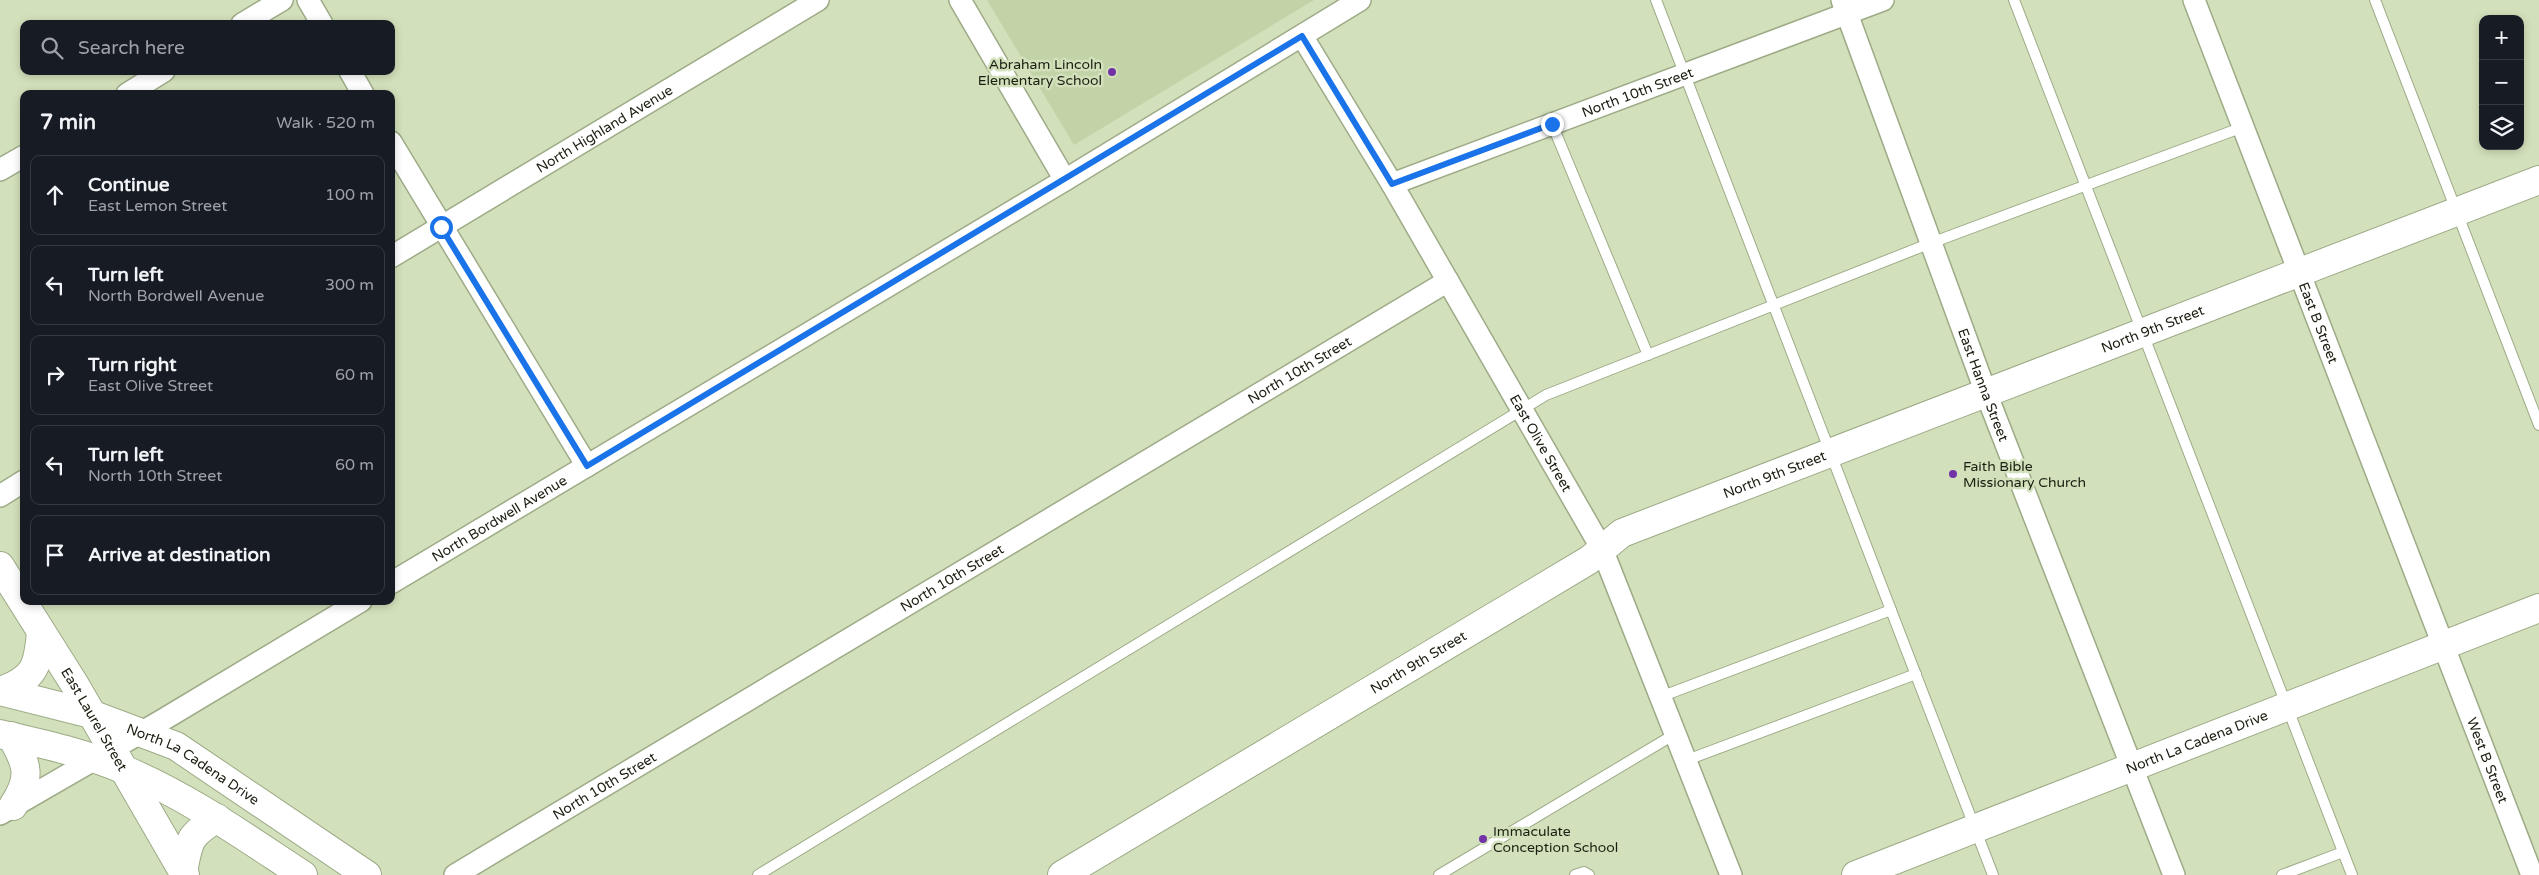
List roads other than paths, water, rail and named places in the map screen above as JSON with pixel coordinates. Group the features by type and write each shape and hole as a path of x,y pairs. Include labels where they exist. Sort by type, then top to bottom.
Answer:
{"street":[{"path":"249,20 282,0"},
{"path":"308,0 320,20"},
{"name":"North Highland Avenue","path":"395,255 818,0"},
{"path":"960,0 1065,180"},
{"name":"North Bordwell Avenue","path":"395,581 1065,180 1360,0"},
{"name":"North 10th Street","path":"1392,184 1685,75 1845,7 1883,0"},
{"name":"East B Street","path":"2194,0 2444,645"},
{"name":"East Hanna Street","path":"1845,7 1986,393 2174,875"},
{"name":"East Olive Street","path":"1302,36 1392,184 1602,549 1731,875"},
{"path":"133,90 158,75"},
{"path":"352,75 361,90"},
{"path":"395,149 587,466"},
{"path":"0,170 20,158"},
{"name":"North 9th Street","path":"1062,875 1589,560 1622,533 2539,180"},
{"name":"North 10th Street","path":"455,875 1448,281"},
{"path":"0,496 20,484"},
{"name":"East Laurel Street","path":"0,566 20,598"},
{"name":"East Laurel Street","path":"24,605 92,714 109,759 184,873"},
{"path":"6,810 109,759 142,732 354,605"},
{"name":"North La Cadena Drive","path":"1856,875 2539,608"},
{"path":"0,691 18,684 32,674 39,659 41,632"},
{"name":"West B Street","path":"2444,645 2532,875"},
{"name":"North La Cadena Drive","path":"0,691 92,714 142,732 184,751 367,875"},
{"path":"6,735 109,759 216,818 303,875"},
{"path":"6,735 27,768 21,793 6,810"},
{"path":"184,873 190,840 200,828 216,818"}],"lane":[{"path":"1656,0 1993,875"},
{"path":"2014,0 2352,875"},
{"path":"2375,0 2539,425"},
{"path":"1552,124 1648,355"},
{"path":"758,875 1546,395 1931,243 2243,127"},
{"path":"1660,697 1891,610"},
{"path":"1687,760 1916,674"},
{"path":"1439,875 1675,734"},
{"path":"2282,875 2343,852"},
{"path":"1575,875 1584,872 1589,875"}],"place":[{"name":"Abraham Lincoln Elementary School","path":"1112,72"},
{"name":"Faith Bible Missionary Church","path":"1953,474"},
{"name":"Immaculate Conception School","path":"1483,839"}]}
